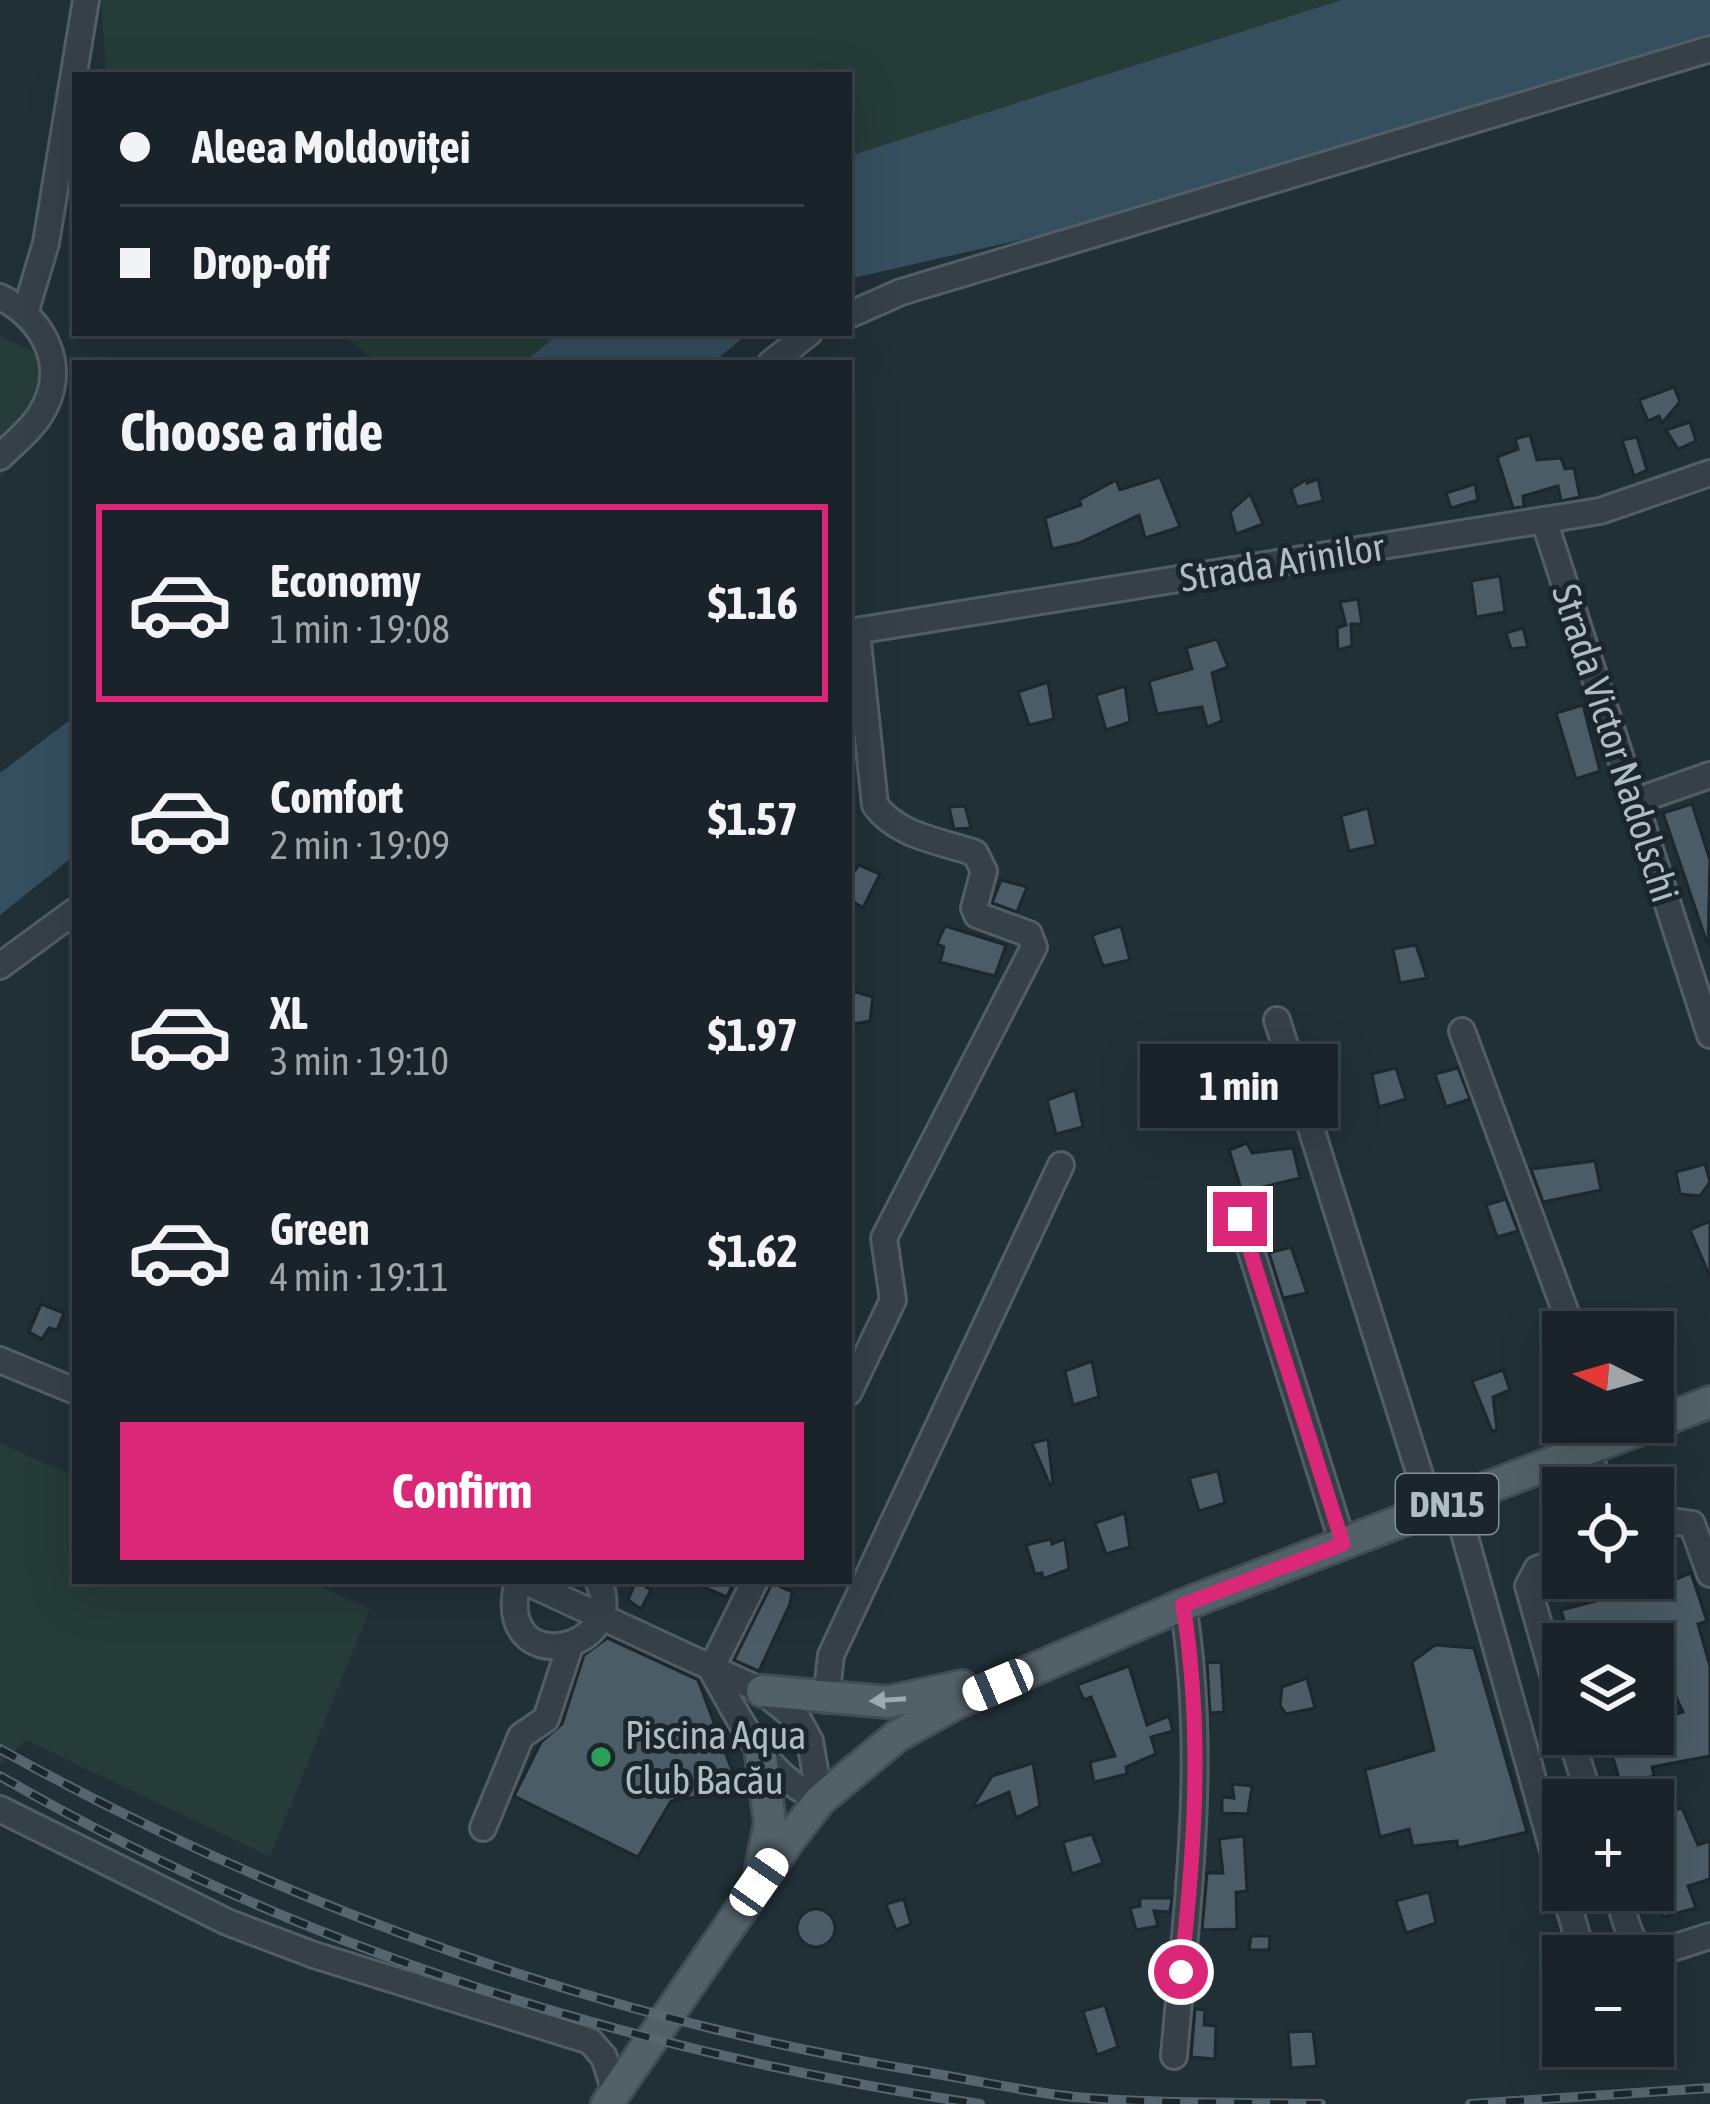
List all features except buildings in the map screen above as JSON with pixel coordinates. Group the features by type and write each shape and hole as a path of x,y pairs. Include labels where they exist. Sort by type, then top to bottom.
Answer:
{"main road":[{"name":"DN15","path":"1674,1414 1710,1402"},
{"name":"DN15","path":"611,2098 820,1800 897,1736 956,1703 1183,1605 1443,1505 1588,1443"},
{"path":"762,1691 888,1702 940,1693 1082,1650"},
{"path":"759,1882 770,1822 760,1756"}],"street":[{"path":"74,72 86,0"},
{"path":"852,314 901,292 1710,49"},
{"path":"26,310 46,243 72,85"},
{"path":"0,297 26,310 44,334 55,367 42,414 0,457"},
{"path":"775,360 804,336"},
{"name":"Strada Arinilor","path":"853,632 1600,511 1710,473"},
{"name":"Strada Victor Nadolschi","path":"1544,520 1710,1035"},
{"path":"852,1386 893,1300 884,1238 1034,947 1029,934 977,915 974,908 984,871 975,853 886,821 875,805 853,632"},
{"path":"1636,801 1710,775"},
{"path":"0,966 72,913"},
{"path":"1276,1020 1443,1505 1542,1818"},
{"path":"1462,1031 1565,1311"},
{"path":"826,1700 831,1654 1061,1165"},
{"path":"1240,1219 1343,1544"},
{"path":"0,1360 72,1390"},
{"path":"1674,1521 1692,1524 1710,1574"},
{"path":"1542,1567 1528,1586 1542,1636"},
{"path":"520,1584 514,1618 520,1633 548,1646 570,1646"},
{"path":"527,1584 762,1691 799,1721 810,1741 820,1800"},
{"path":"483,1828 521,1736 546,1719 570,1646 600,1620 604,1598 599,1584"},
{"path":"711,1669 754,1584"},
{"path":"1174,2056 1197,1778 1196,1686 1183,1605"},
{"path":"711,1669 760,1756 786,1780 820,1800"},
{"path":"0,1809 227,1922 314,1955 578,2035 604,2057 611,2098"},
{"path":"1622,1911 1632,1945 1640,1952 1652,1954 1710,1936"}],"green space":[{"path":"101,0 1341,0 852,155 852,72 106,72"},
{"path":"0,336 36,353 45,426 0,477"},
{"path":"346,336 556,336 527,360 374,360"},
{"path":"0,1443 72,1476 72,1584 315,1584 370,1609 270,1857 26,1740 0,1766"}],"water":[{"path":"1341,0 1710,0 1710,34 1151,210 852,278 852,155"},
{"path":"556,336 745,336 716,360 527,360"},
{"path":"72,718 72,857 0,915 0,773"}],"railway":[{"path":"0,1749 110,1807 336,1908 452,1952 688,2023 1057,2095 1321,2104"},
{"path":"0,1776 232,1894 474,1986 724,2056 980,2104"},
{"path":"1470,2104 1710,2088"}],"place":[{"name":"Piscina Aqua Club Bacău","path":"601,1757"}],"route":[{"path":"1181,1972 1197,1778 1196,1686 1183,1605 1343,1544 1240,1219"}]}
